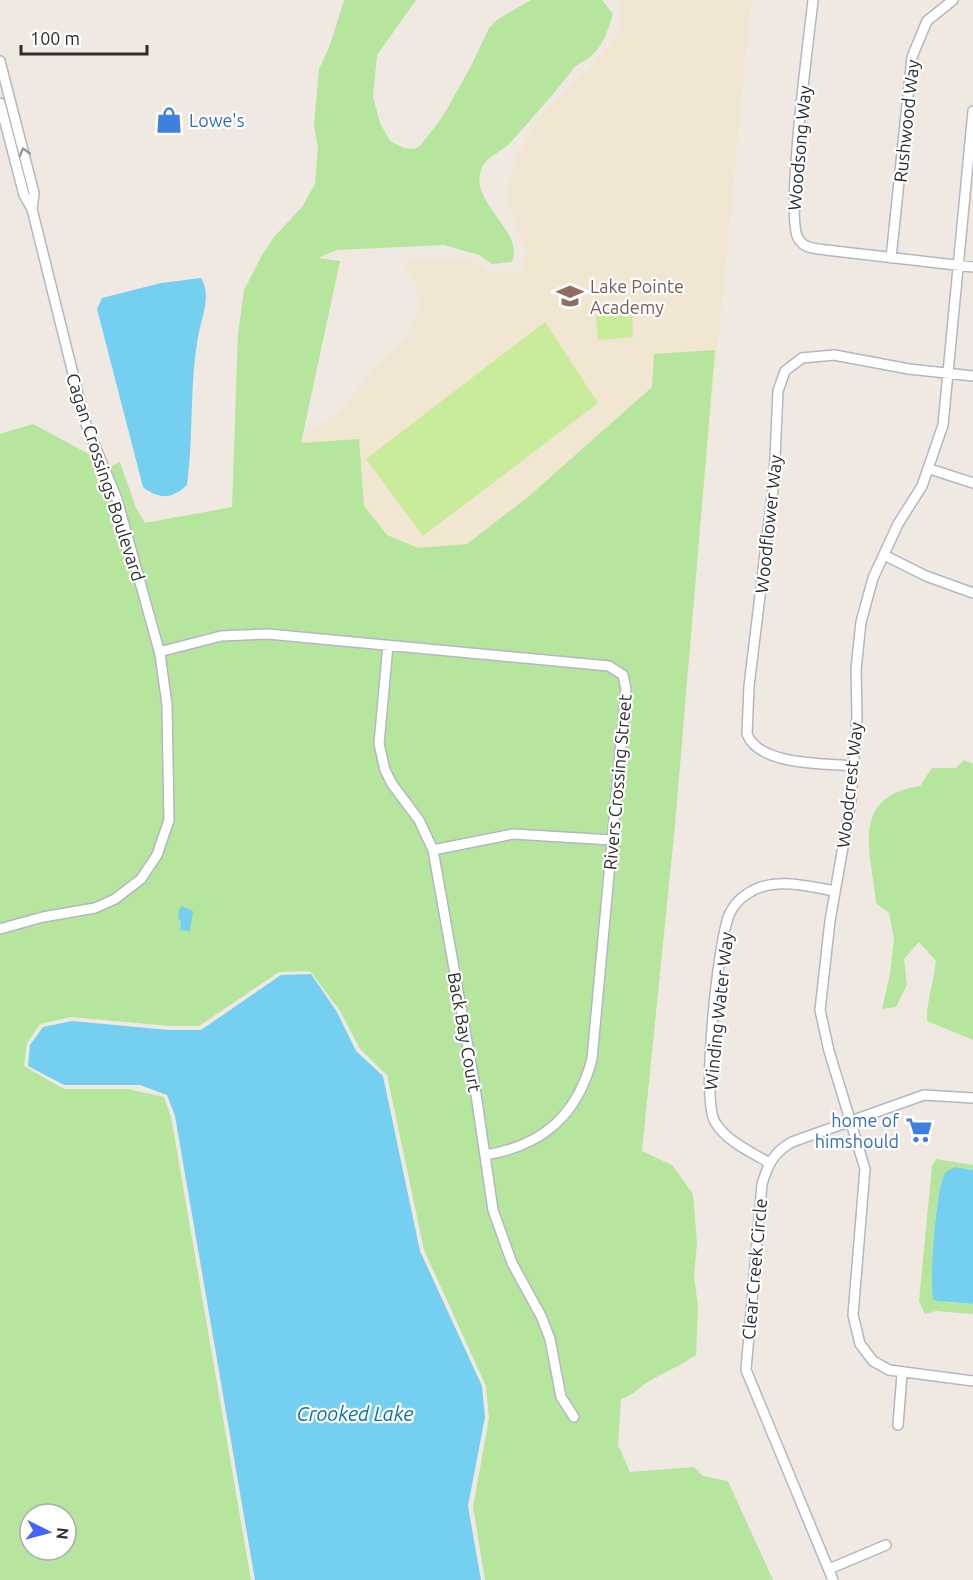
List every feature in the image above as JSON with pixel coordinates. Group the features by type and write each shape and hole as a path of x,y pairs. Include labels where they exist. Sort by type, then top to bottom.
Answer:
{"street":[{"name":"Woodsong Way","path":"813,0 795,179 795,231 807,247 973,267"},
{"name":"Rushwood Way","path":"891,258 912,57 927,21 936,11 953,0"},
{"path":"0,62 34,193 32,209"},
{"name":"Cagan Crossings Boulevard","path":"0,103 24,195 32,209 85,422 117,499 159,652 167,705 169,820 161,849 141,879 115,899 95,908 43,917 0,930"},
{"name":"Woodcrest Way","path":"973,111 944,424 930,469 869,587 859,638 854,766 845,839 835,891 823,984 821,1020 866,1180 854,1325 860,1344 873,1361 889,1370 902,1374 973,1381"},
{"name":"Woodflower Way","path":"854,766 780,758 759,749 747,734 749,686 774,480 781,378 794,361 822,355 973,376"},
{"path":"930,469 973,483"},
{"path":"884,555 926,576 973,593"},
{"name":"Rivers Crossing Street","path":"159,652 221,636 268,634 609,666 623,675 626,689 592,1059 586,1084 574,1106 540,1135 508,1152 484,1155"},
{"name":"Back Bay Court","path":"388,645 379,744 385,770 392,784 419,820 433,850 467,1039 493,1210 512,1263 542,1316 557,1362 561,1397 574,1417"},
{"path":"433,850 513,834 612,840"},
{"name":"Winding Water Way","path":"769,1163 735,1143 722,1131 712,1114 709,1102 714,1012 724,931 734,907 748,893 765,884 835,891"},
{"path":"769,1163 792,1142 924,1095 973,1098"},
{"name":"Clear Creek Circle","path":"769,1163 762,1184 746,1370 833,1580"},
{"path":"898,1425 902,1374"},
{"path":"829,1569 886,1545"}],"shaded area":[{"name":"Lake Pointe Academy","path":"619,0 751,0 692,613 428,588 290,442 306,435 341,410 371,371 407,338 420,307 416,285 406,270 405,260 464,258 479,264 487,272 521,271 527,252 505,197 517,156 543,112 593,65 613,41 621,26"}],"green space":[{"path":"344,0 416,0 377,55 373,97 380,123 390,141 404,148 414,149 420,146 443,116 489,28 498,19 531,0 602,0 613,14 604,38 594,54 576,66 511,142 490,157 481,170 479,182 483,194 511,239 514,250 512,262 492,264 479,255 444,245 337,250 318,258 340,261 301,443 359,439 364,506 387,535 418,548 467,544 528,497 652,387 654,354 715,350 675,825 642,1151 672,1165 693,1194 697,1243 694,1276 698,1307 696,1355 621,1399 618,1445 630,1472 694,1467 703,1476 728,1481 773,1580 485,1580 473,1507 489,1418 486,1386 424,1250 387,1075 360,1049 340,1011 310,971 279,972 199,1026 169,1026 71,1017 40,1024 27,1043 24,1066 64,1089 128,1089 164,1097 171,1117 251,1580 0,1580 0,434 33,424 111,466 120,462 136,508 145,523 232,507 238,334 244,290 274,237 302,207 315,184 318,148 314,125 319,69 330,45"},
{"path":"632,314 633,337 598,340 596,316"},
{"path":"545,322 598,403 423,536 366,459"},
{"path":"964,760 973,764 973,1040 927,1021 936,961 919,942 904,959 907,985 896,1007 882,1009 890,974 894,939 889,913 876,903 869,846 874,814 882,802 898,792 920,786 932,768 956,768"},
{"path":"936,1159 973,1165 973,1170 955,1167 942,1179 936,1212 932,1290 945,1302 973,1304 973,1314 936,1311 925,1314 919,1301 932,1166"}],"water":[{"path":"201,278 206,297 194,370 187,485 176,493 160,496 143,487 97,309 102,298 161,283"},
{"path":"182,906 193,911 190,931 180,930 181,921 178,918"},
{"name":"Crooked Lake","path":"311,974 337,1012 356,1051 383,1076 420,1251 482,1386 485,1417 468,1506 481,1580 255,1580 175,1116 167,1095 140,1085 64,1085 28,1066 30,1045 43,1027 72,1021 169,1030 201,1030 281,975"},
{"path":"955,1167 973,1170 973,1304 933,1299 933,1247 939,1192 946,1172"}],"place":[{"name":"Lowe's","path":"169,120"},
{"name":"Lake Pointe Academy","path":"570,296"},
{"name":"home of himshould","path":"919,1130"}]}
